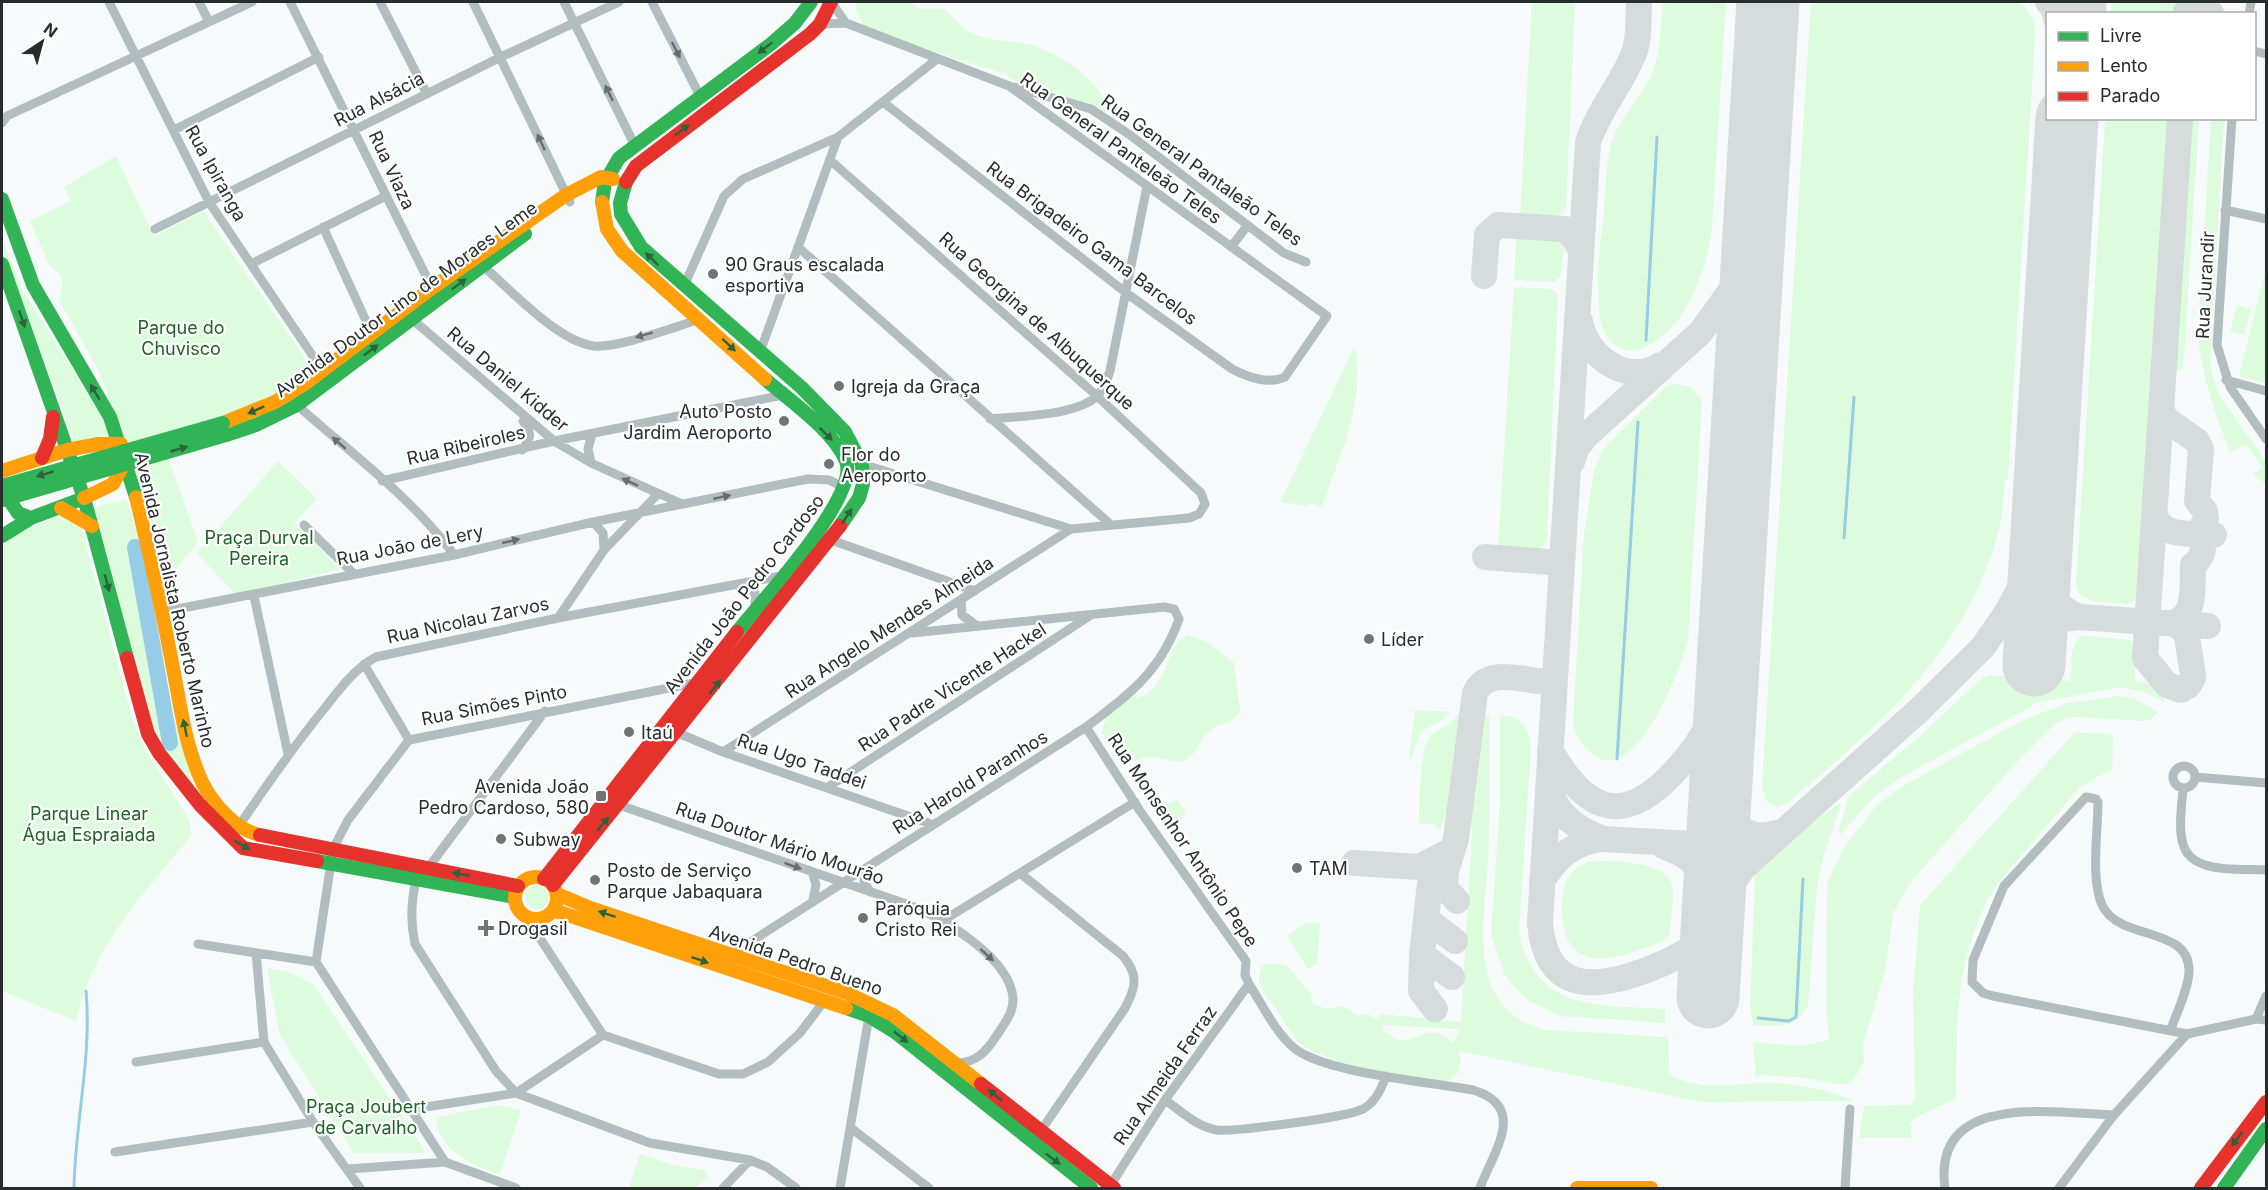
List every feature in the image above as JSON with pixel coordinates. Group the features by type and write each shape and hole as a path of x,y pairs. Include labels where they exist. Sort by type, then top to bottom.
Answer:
{"main road":[{"path":"831,2 820,24 636,166 622,189 620,209 633,240 760,352 845,432 862,464"},
{"path":"622,189 608,177 620,158 771,44 809,5"},
{"path":"809,5 811,18 820,24"},
{"name":"Avenida Doutor Lino de Moraes Leme","path":"2,493 224,429 256,425 297,405 326,375 372,334 432,288 597,179 608,177"},
{"name":"Avenida João Pedro Cardoso","path":"551,886 664,726 837,504 849,476 846,462 839,449 613,240 605,229 602,215 602,197 608,177"},
{"name":"Avenida Doutor Lino de Moraes Leme","path":"224,429 326,375 412,319 568,198 587,194 614,197 622,189"},
{"name":"Avenida Jornalista Roberto Marinho","path":"2,199 33,285 110,417 125,462 162,612 187,736 203,783 220,808 239,826"},
{"path":"2,264 84,498 148,734 159,753 200,805 243,848 416,880 516,891 532,877 551,886 553,910 544,917 532,918 517,908 516,891"},
{"path":"42,458 50,439 53,414"},
{"path":"32,518 18,513 2,493 4,470 67,450 99,444 120,444"},
{"path":"2,536 32,518 113,484 125,462"},
{"name":"Avenida João Pedro Cardoso","path":"551,886 678,733 831,540 859,498 864,475 862,464"},
{"path":"61,507 92,526"},
{"path":"239,826 254,834 428,868 516,891"},
{"name":"Avenida Pedro Bueno","path":"551,886 590,908 872,1004 893,1015 1112,1187"},
{"name":"Avenida Pedro Bueno","path":"553,910 869,1016 895,1032 1091,1188"},
{"path":"2208,1185 2266,1102"},
{"path":"2224,1188 2266,1129"},
{"path":"1577,1188 1643,1188"}],"street":[{"name":"Rua Ipiranga","path":"109,2 209,202 326,375"},
{"path":"199,2 209,22"},
{"path":"3,118 252,2"},
{"name":"Rua Viaza","path":"290,2 432,288"},
{"path":"380,2 427,94"},
{"path":"472,2 501,57 568,198"},
{"path":"564,2 635,146"},
{"name":"Rua Alsácia","path":"155,229 501,57 619,2"},
{"path":"652,2 701,98"},
{"path":"831,2 846,23"},
{"name":"Rua General Panteleão Teles","path":"820,24 846,23 936,60 1009,86 1327,316 1291,372"},
{"path":"174,130 319,57"},
{"path":"684,286 724,196 731,187 743,179 838,137 936,60"},
{"name":"Rua General Pantaleão Teles","path":"1009,86 1091,109 1130,135 1284,253 1306,262"},
{"name":"Rua Brigadeiro Gama Barcelos","path":"883,102 1125,292 1232,369 1249,377 1277,381 1291,372"},
{"name":"Rua Jurandir","path":"2232,120 2217,345 2226,380 2266,440"},
{"path":"760,352 838,137"},
{"name":"Rua Georgina de Albuquerque","path":"830,160 1097,396 1202,493 1205,504 1199,514 1189,518 1110,524"},
{"path":"990,420 1068,410 1084,405 1097,396 1110,371 1147,186"},
{"path":"251,264 386,196"},
{"path":"2225,210 2266,219"},
{"path":"1232,247 1247,226"},
{"path":"322,227 372,334"},
{"path":"798,247 990,420 1110,524"},
{"path":"483,266 560,332 579,342 595,346 701,319"},
{"name":"Rua Daniel Kidder","path":"412,319 554,441 591,463 657,495 684,505"},
{"path":"2226,380 2266,391"},
{"name":"Rua Ribeiroles","path":"382,481 554,441 783,395"},
{"path":"297,405 441,537 454,555"},
{"path":"514,409 531,431 529,440 522,450"},
{"path":"591,463 588,449 592,434"},
{"path":"862,464 1071,529 1110,524"},
{"name":"Rua João de Lery","path":"162,612 254,596 431,557 454,555 593,522 808,479 829,480 845,488"},
{"path":"558,618 604,550 657,495"},
{"path":"593,522 603,533 604,550"},
{"path":"304,525 353,573"},
{"name":"Rua Angelo Mendes Almeida","path":"723,752 1071,529"},
{"path":"431,557 441,545 441,537"},
{"path":"831,540 975,591"},
{"name":"Rua Nicolau Zarvos","path":"239,826 288,754 364,663 394,652 781,576"},
{"path":"744,584 755,593 755,610"},
{"path":"254,596 288,754"},
{"path":"961,600 962,615 977,626"},
{"name":"Rua Harold Paranhos","path":"730,955 813,899 842,883 931,824 1086,728 1135,691 1148,677 1179,619 1174,609 1164,607 1093,614"},
{"path":"942,612 944,622 951,628"},
{"path":"912,633 1093,614"},
{"name":"Rua Padre Vicente Hackel","path":"828,787 1093,614"},
{"path":"364,663 409,740"},
{"name":"Rua Simões Pinto","path":"316,962 333,849 348,820 409,740 699,682"},
{"path":"428,868 545,711"},
{"name":"Rua Ugo Taddei","path":"664,726 723,752 931,824"},
{"name":"Rua Monsenhor Antônio Pepe","path":"1086,728 1246,961 1245,975 1249,984 1281,1034 1304,1055 1354,1070 1473,1090 1486,1094 1501,1107 1504,1129 1480,1188"},
{"path":"2183,788 2174,781 2175,770 2187,767 2195,777 2266,783"},
{"path":"2183,788 2190,786 2195,777"},
{"path":"2183,788 2181,833 2183,844 2190,855 2210,866 2266,870"},
{"path":"2171,1029 2189,973 2187,958 2173,942 2119,923 2103,907 2097,876 2098,802 2086,797 2079,802 2000,893 1973,960 1971,976 1976,988 1993,996 2171,1029 2187,1034 2256,1019 2266,1020"},
{"path":"944,920 1135,802"},
{"name":"Rua Doutor Mário Mourão","path":"619,805 944,920 991,958 1010,984 1013,999 1011,1013 992,1043 974,1061 957,1063"},
{"path":"864,869 864,881 870,892"},
{"path":"813,873 816,892 813,899"},
{"path":"1020,873 1123,956 1132,967 1136,978 1133,992 1125,1008 1040,1132"},
{"path":"416,880 411,927 415,944 490,1062 516,1093 650,1143 750,1160 767,1167 796,1188"},
{"path":"532,918 535,934 603,1035 718,1074 743,1074 768,1062 800,1033 825,1000"},
{"path":"198,944 316,962 445,1162"},
{"path":"256,953 264,1042 313,1122 360,1188"},
{"name":"Rua Almeida Ferraz","path":"1112,1187 1166,1100 1249,984"},
{"path":"2256,1019 2266,996"},
{"path":"840,1188 869,1016"},
{"path":"2059,1188 2114,1115 2187,1034"},
{"path":"412,1109 516,1093 603,1035"},
{"path":"136,1062 264,1042"},
{"path":"1166,1100 1204,1126 1218,1130 1239,1128 1348,1115 1373,1101 1386,1076"},
{"path":"1845,1188 1850,1109"},
{"path":"1945,1188 1944,1169 1948,1150 1958,1134 1978,1119 2039,1113 2114,1115"},
{"path":"115,1152 313,1122"},
{"path":"851,1128 929,1188"},
{"path":"723,1188 750,1160"},
{"path":"348,1169 445,1162 516,1188"}],"green space":[{"path":"856,2 910,2 920,9 944,9 961,26 979,36 1027,44 1052,53 1089,79 1105,101 1109,113 1024,85 1005,74 863,26 855,7"},
{"path":"1532,2 1575,2 1566,208 1555,220 1520,217"},
{"path":"1663,2 1726,2 1712,227 1701,274 1680,317 1654,343 1643,348 1622,349 1612,343 1604,331 1600,315 1598,266 1606,171 1612,140 1646,86 1655,66"},
{"path":"1811,2 2019,2 2032,17 2035,37 2008,479 2005,479 1998,534 1983,576 1964,615 1914,685 1853,746 1786,804 1776,807 1766,801 1762,787"},
{"path":"2112,2 2177,2 2177,12 2111,12"},
{"path":"2105,120 2170,120 2141,591 2136,600 2128,604 2092,601 2080,595 2076,585"},
{"path":"2187,120 2199,120 2182,370 2176,372 2172,368"},
{"path":"2211,120 2224,120 2210,359 2219,394 2266,462 2266,484 2253,474 2262,467 2246,445 2230,452 2210,395 2198,336"},
{"name":"Parque do Chuvisco","path":"116,156 154,237 203,211 314,371 249,411 160,435 198,542 168,579 128,446 98,369 59,300 63,283 59,272 50,267 30,221 71,201 64,187"},
{"path":"1517,235 1561,236 1565,241 1560,277 1554,282 1514,280"},
{"path":"2,238 21,287 102,417 109,432 105,436 75,443 2,246"},
{"path":"2266,268 2266,383 2239,376"},
{"path":"1514,287 1552,289 1558,294 1547,539 1539,549 1519,553 1498,551"},
{"path":"2237,305 2251,309 2244,335 2230,331"},
{"path":"1353,350 1356,351 1357,373 1353,412 1343,450 1322,507 1311,503 1308,506 1280,502"},
{"path":"1675,384 1691,387 1702,400 1688,640 1667,697 1641,740 1626,754 1610,760 1594,755 1586,748 1577,736 1573,721 1584,534 1594,471 1600,455 1609,443 1667,386"},
{"name":"Praça Durval Pereira","path":"278,461 317,499 294,523 341,569 236,595 197,553"},
{"path":"126,499 142,546 129,550 148,634 164,743 176,743 172,722 175,719 195,793 159,740 152,724 93,508"},
{"name":"Parque Linear Água Espraiada","path":"61,515 81,526 131,715 144,748 190,821 191,836 138,900 107,944 94,968 76,1021 2,991 2,547 5,539"},
{"path":"1189,635 1209,643 1234,663 1240,711 1230,721 1210,731 1193,754 1181,762 1155,757 1133,761 1124,758 1102,733 1106,717 1128,692 1135,698 1147,694 1155,687 1175,647"},
{"path":"2083,635 2131,640 2135,649 2135,681 2150,684 2164,693 2164,702 2143,692 2122,687 2039,702 1900,778 1875,796 1840,835 1839,829 1849,796 1921,735 1982,678 1990,675 2020,678 2021,689 2045,691 2045,679 2071,681 2073,650 2078,639"},
{"path":"2119,696 2136,699 2158,712 2146,721 2078,717 2066,718 2054,725 2013,766 1909,884 1893,914 1885,972 1863,1044 1864,1063 1854,1079 1844,1085 1806,1078 1762,1075 1756,1077 1753,1042 1801,1046 1829,1040 1826,1010 1827,884 1844,847 1878,804 1903,786 2021,721 2068,703"},
{"path":"1415,710 1450,712 1444,719 1420,732 1412,757 1409,757"},
{"path":"1458,714 1462,714 1456,773 1450,802 1439,829 1432,823 1419,825 1422,765 1426,743 1433,734 1450,723"},
{"path":"1489,715 1490,786 1483,935 1490,983 1502,1004 1520,1019 1546,1030 1668,1037 1669,1073 1690,1083 1714,1086 1761,1083 1795,1085 1833,1093 1853,1101 1701,1102 1459,1051 1459,1069 1455,1076 1446,1081 1353,1067 1310,1050 1297,1041 1259,982 1261,966 1280,964 1291,969 1311,993 1313,1004 1327,1009 1342,1006 1358,1015 1367,1014 1379,1020 1379,1014 1461,1022 1472,832 1467,800 1474,750 1485,716","holes":["1382,1025 1460,1029 1453,1043 1445,1037 1432,1033 1399,1041 1384,1031"]},
{"path":"1500,715 1513,717 1522,723 1528,733 1531,746 1519,930 1526,956 1538,976 1554,990 1594,1004 1665,1009 1665,1023 1561,1016 1530,1002 1512,985 1504,973 1491,935 1500,803"},
{"path":"2075,732 2110,734 2113,738 2112,769 2080,787 1997,884 1983,910 1973,935 1961,988 1956,1098 1915,1118 1911,1123 1911,1138 1859,1138 1864,1106 1910,1105 1915,1098 1913,992 1920,905"},
{"path":"1177,799 1186,813 1164,826 1155,811"},
{"path":"1839,803 1841,805 1824,854 1817,885 1808,1004 1798,1019 1792,1023 1779,1026 1754,1026 1750,1008 1755,875 1771,856"},
{"path":"1588,862 1633,863 1666,875 1671,882 1673,893 1670,933 1667,938 1646,948 1606,958 1585,956 1576,951 1564,931 1563,891 1573,871"},
{"path":"537,885 546,888 549,897 546,906 537,909 528,906 525,897 528,888"},
{"path":"1307,923 1320,923 1317,964 1308,969 1287,936"},
{"name":"Praça Joubert de Carvalho","path":"267,968 289,972 313,984 425,1153 354,1153 280,1035"},
{"path":"497,1105 521,1110 500,1174 480,1167 460,1156 444,1141 436,1121 438,1117"},
{"path":"640,1154 673,1165 704,1170 708,1177 694,1188 629,1188"}],"waterway":[{"path":"1646,340 1657,137"},
{"path":"1844,538 1854,397"},
{"path":"1617,759 1638,422"},
{"path":"135,547 170,743"},
{"path":"1758,1018 1789,1021 1796,1017 1803,879"},
{"path":"74,1188 87,1040 86,991"}],"taxiway":[{"path":"1639,2 1638,34 1634,53 1588,142 1540,923 1544,946 1551,962 1562,974 1575,980 1590,982 1625,977 1677,956 1693,947 1707,935 1717,921 1732,884 1744,867 1917,712 1983,647 2007,612 2024,580 2037,542 2046,469"},
{"path":"1768,11 1772,2"},
{"path":"2048,2 2056,12"},
{"path":"2075,12 2080,2"},
{"path":"2172,623 2185,630 2192,669 2193,678 2188,686 2181,690 2167,685 2145,658 2180,120"},
{"path":"1484,276 1487,235 1498,225 1565,229 1581,250"},
{"path":"1572,462 1577,447 1588,434 1700,333 1731,290 1754,244"},
{"path":"1580,321 1590,346 1610,364 1622,370 1634,372 1648,371 1661,365"},
{"path":"2161,411 2167,420 2197,441 2201,449 2197,501 2205,511 2206,520 2198,533 2203,550 2202,555 2193,565 2192,600 2186,614 2180,620 2172,623"},
{"path":"2154,512 2157,521 2169,531 2214,535"},
{"path":"1485,557 1562,563"},
{"path":"2036,625 2053,620 2079,617 2063,608 2052,597 2040,566"},
{"path":"2079,617 2208,626"},
{"path":"1550,750 1577,787 1592,799 1606,805 1622,806 1639,800 1656,789 1675,771 1700,739 1717,703 1728,659"},
{"path":"1457,901 1445,888 1446,871 1456,839 1475,693 1480,685 1495,678 1512,677 1539,681"},
{"path":"1542,881 1554,864 1567,852 1583,843 1603,839 1576,826 1569,820 1557,806 1549,787"},
{"path":"1720,789 1727,809 1738,826 1754,835 1776,833"},
{"path":"1603,839 1748,847 1773,839"},
{"path":"1663,846 1674,850 1695,865 1703,880 1708,901"},
{"path":"1354,863 1419,867 1452,850 1431,874 1426,919 1455,941"},
{"path":"1426,919 1422,955 1452,977"},
{"path":"1422,955 1421,991 1435,1009"}],"runway":[{"path":"1708,997 1768,2"},
{"path":"2074,12 2075,2"},
{"path":"2034,665 2067,120"}],"traffic: fast":[{"path":"602,202 605,182 619,158 771,44 795,23 811,2"},
{"path":"626,182 620,203 621,214 641,247 802,388 845,432 862,464 863,484 859,498 840,526"},
{"path":"2,199 33,285 110,417 136,497"},
{"path":"226,435 256,425 297,405 525,234"},
{"path":"2,264 84,498 127,658"},
{"path":"737,632 786,574 824,523 838,498 846,477 846,461 831,438 765,379"},
{"path":"2,486 223,423"},
{"path":"2,500 226,435"},
{"path":"3,491 18,513 31,518"},
{"path":"2,536 31,518 84,498"},
{"path":"317,861 515,897"},
{"path":"846,1008 869,1016 895,1032 1091,1188"},
{"path":"2224,1188 2266,1129"}],"traffic: slow":[{"path":"223,423 275,402 306,383 432,288 566,195 601,177 613,179"},
{"path":"602,202 607,229 622,251 765,379"},
{"path":"67,450 99,444 121,444"},
{"path":"2,471 67,450"},
{"path":"84,498 113,484 125,462"},
{"path":"136,497 185,729 197,771 208,792 227,816 243,828 260,835"},
{"path":"61,508 92,526"},
{"path":"536,877 551,883 557,898 551,913 536,919 521,913 515,898 521,883 536,877"},
{"path":"557,894 590,908 847,993 893,1015 981,1084"},
{"path":"553,910 846,1008"},
{"path":"1577,1188 1651,1188"}],"traffic: jam":[{"path":"626,182 636,166 810,34 820,24 831,2"},
{"path":"42,458 50,439 53,417"},
{"path":"553,885 840,526"},
{"path":"544,879 737,632"},
{"path":"127,658 148,734 159,753 200,805 243,848 317,861"},
{"path":"260,835 518,886"},
{"path":"981,1084 1114,1188"},
{"path":"2201,1188 2266,1102"}],"place":[{"name":"90 Graus escalada esportiva","path":"713,274"},
{"name":"Igreja da Graça","path":"839,386"},
{"name":"Auto Posto Jardim Aeroporto","path":"784,421"},
{"name":"Flor do Aeroporto","path":"829,464"},
{"name":"Líder","path":"1369,639"},
{"name":"Itaú","path":"629,732"},
{"name":"Avenida João Pedro Cardoso, 580","path":"601,796"},
{"name":"Subway","path":"501,839"},
{"name":"TAM","path":"1297,868"},
{"name":"Posto de Serviço Parque Jabaquara","path":"595,880"},
{"name":"Paróquia Cristo Rei","path":"863,918"},
{"name":"Drogasil","path":"486,928"}]}
